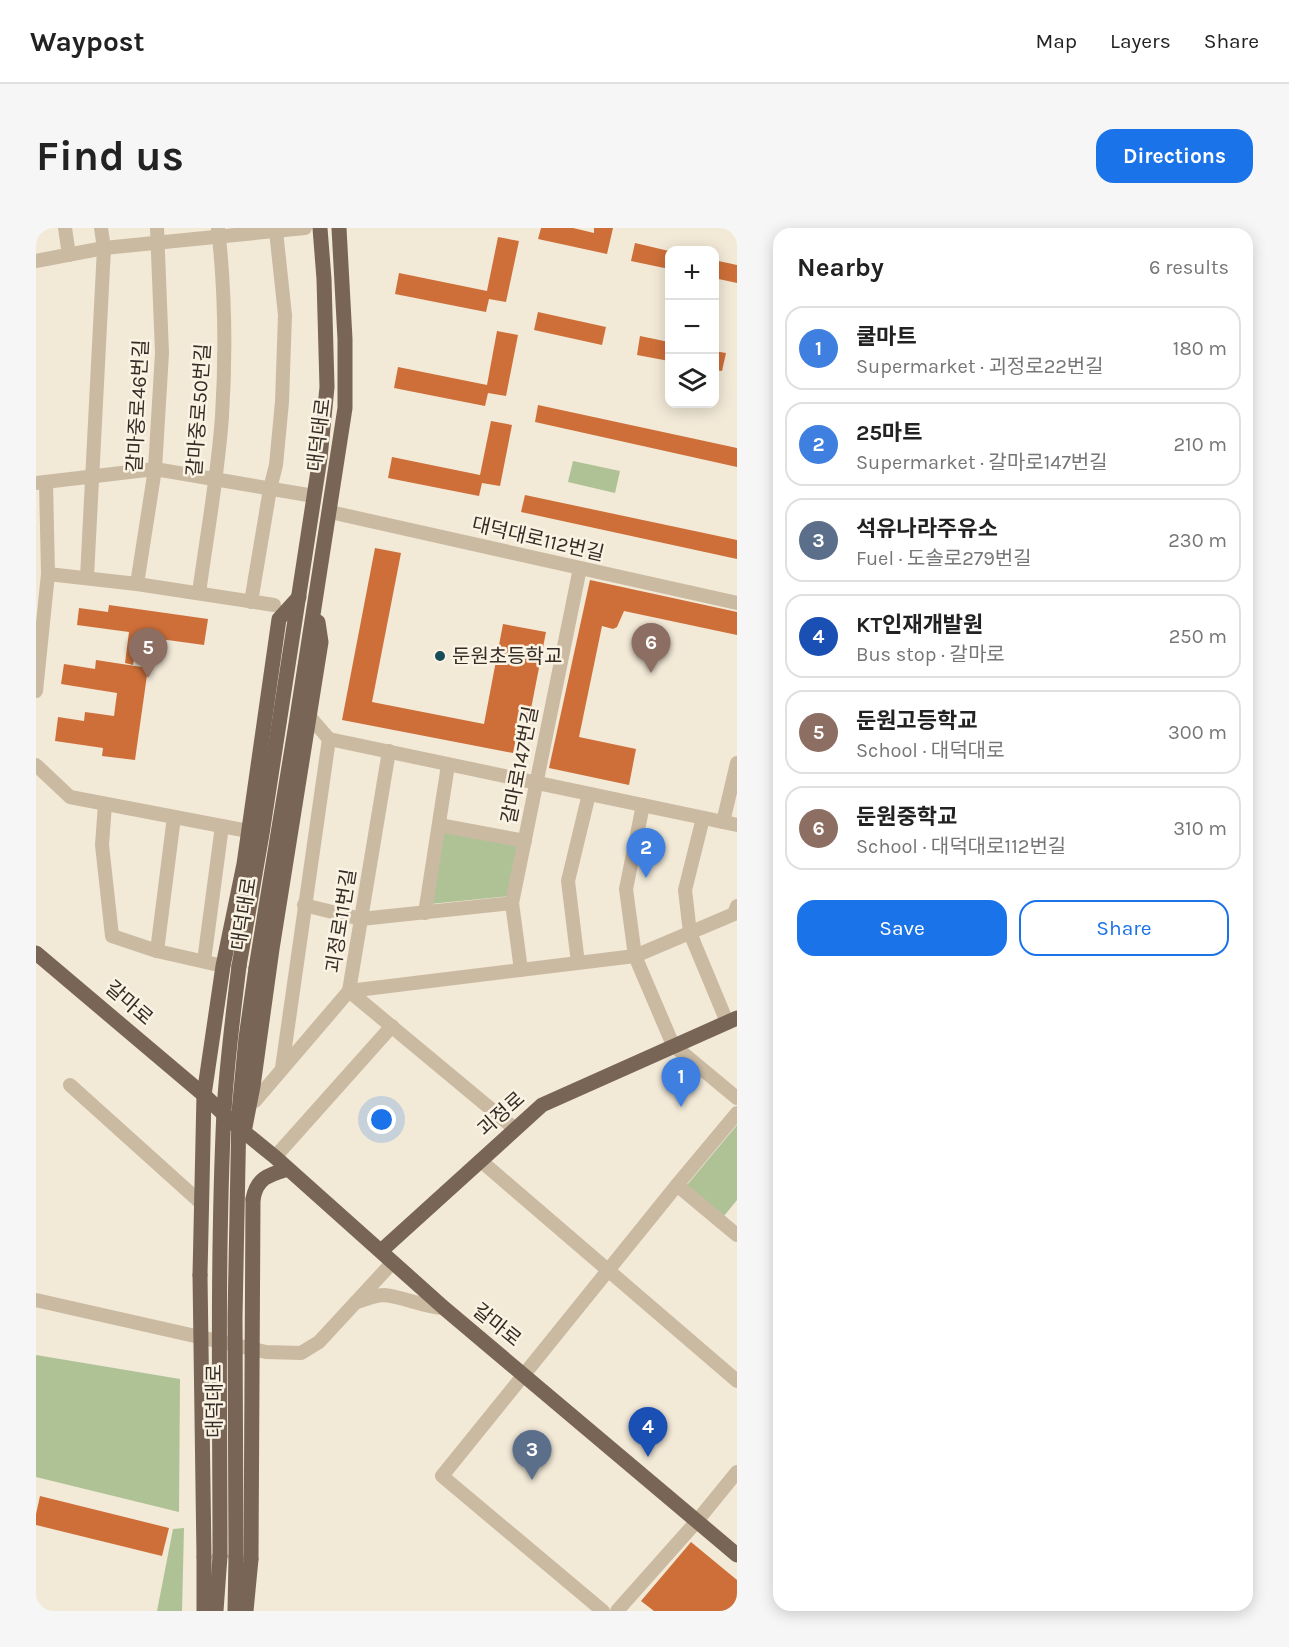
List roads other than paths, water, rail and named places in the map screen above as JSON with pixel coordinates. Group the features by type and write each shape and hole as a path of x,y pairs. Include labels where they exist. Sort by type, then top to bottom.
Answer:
{"main road":[{"name":"대덕대로","path":"216,1611 220,1556 220,1319 224,1110 239,966 320,458 327,387 320,228"},
{"name":"대덕대로","path":"235,1611 244,1558 235,1317 239,1112 256,968 316,602 345,408 345,339 339,228"},
{"path":"204,1611 200,1202 204,1095 223,966 244,864 279,619 299,597"},
{"path":"244,1132 321,642 316,602"},
{"path":"267,696 276,741"},
{"name":"갈마로","path":"36,953 204,1095 444,1308 737,1554"},
{"name":"괴정로","path":"387,1257 481,1161 542,1105 732,1020"},
{"path":"246,1611 244,1558 253,1199 255,1187 264,1178 288,1169"}],"street":[{"path":"65,228 69,255"},
{"path":"87,578 104,248 101,228"},
{"name":"갈마중로46번길","path":"137,584 155,469 162,353 157,228"},
{"path":"36,261 104,248 158,243 219,232 305,228"},
{"path":"251,602 276,465 284,358 285,315 276,231"},
{"name":"갈마중로50번길","path":"199,593 222,416 224,336 219,232"},
{"path":"36,691 48,574 41,483 155,469 314,496"},
{"name":"대덕대로112번길","path":"330,512 737,603"},
{"name":"갈마로147번길","path":"521,970 512,903 580,568"},
{"path":"48,574 137,584 274,605"},
{"path":"309,716 329,739 730,823 737,763"},
{"path":"282,1068 329,739"},
{"name":"괴정로11번길","path":"389,751 349,991 515,1129"},
{"path":"36,765 70,797 248,831"},
{"path":"425,913 448,765"},
{"path":"578,963 568,881 589,794"},
{"name":"대덕대로","path":"105,804 102,845 112,936 157,951 223,966"},
{"path":"643,805 626,889 635,956 673,1045 737,1098"},
{"path":"157,951 174,817"},
{"path":"690,933 685,890 703,818"},
{"path":"439,825 525,841"},
{"name":"대덕대로","path":"204,961 222,826"},
{"path":"304,905 361,919 512,903"},
{"path":"255,1101 349,991 635,956 734,914 737,906"},
{"name":"괴정로","path":"690,933 732,1020"},
{"path":"275,1157 392,1026"},
{"path":"70,1084 200,1202"},
{"path":"603,1611 442,1476 737,1113"},
{"path":"481,1161 737,1381"},
{"path":"677,1185 737,1235"},
{"path":"36,1300 266,1352 301,1353 319,1342 356,1302 387,1257"},
{"path":"356,1302 381,1295 410,1300 427,1307 444,1308"},
{"path":"617,1611 737,1472"}],"place":[{"name":"둔원초등학교","path":"440,656"},
{"name":"둔원중학교","path":"651,673"},
{"name":"둔원고등학교","path":"148,678"},
{"name":"25마트","path":"646,878"},
{"name":"쿨마트","path":"681,1107"},
{"name":"KT인재개발원","path":"648,1457"},
{"name":"석유나라주유소","path":"532,1480"}]}
